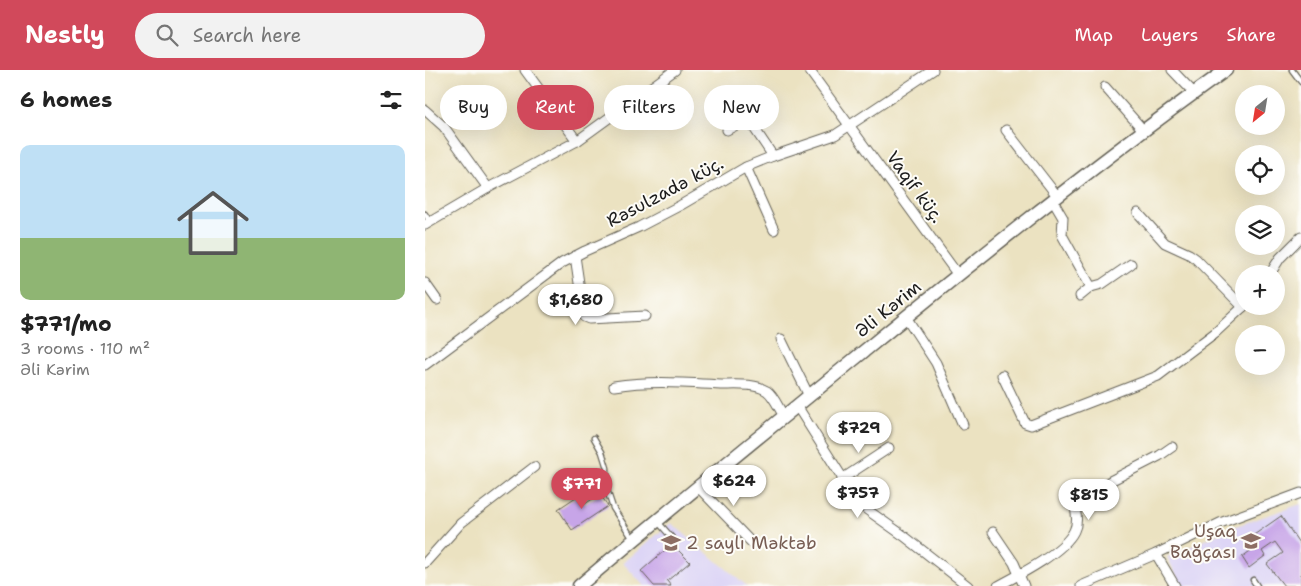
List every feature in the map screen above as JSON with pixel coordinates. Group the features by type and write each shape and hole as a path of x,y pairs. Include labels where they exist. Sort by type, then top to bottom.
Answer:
{"main road":[{"name":"Əli Kərim","path":"579,586 657,520 958,275 1226,70"}],"street":[{"path":"525,70 577,141"},
{"path":"428,224 489,188 577,141 675,70"},
{"name":"Vaqif küç.","path":"809,70 958,275"},
{"name":"Rəsulzadə küç.","path":"425,365 562,263 673,210 746,167 835,134 933,70"},
{"path":"1172,70 1194,93"},
{"path":"1105,87 1144,131"},
{"path":"425,110 444,127 489,188"},
{"path":"755,130 773,156"},
{"path":"1006,130 1055,199 1063,218 1062,235 1091,287"},
{"path":"746,167 774,230"},
{"path":"1138,214 1165,243 1196,259 1235,299"},
{"path":"1276,265 1301,237"},
{"path":"575,256 584,317 589,319 645,316"},
{"path":"1080,296 1091,287 1102,284 1131,264"},
{"path":"425,283 437,300"},
{"path":"1002,376 1025,423 1031,425 1158,376 1216,332 1235,314"},
{"path":"906,317 936,363 963,425"},
{"path":"781,338 809,396"},
{"path":"614,386 638,382 666,382 761,388 768,392 784,416"},
{"path":"797,406 859,504 968,586"},
{"path":"998,586 1019,575 1065,543 1073,533 1077,522 1074,509 1076,502 1083,495 1159,456 1172,447"},
{"path":"842,479 889,448"},
{"path":"425,563 461,523 534,467"},
{"path":"698,487 752,543"},
{"path":"1081,586 1156,554 1220,523 1301,493"},
{"path":"993,532 1014,564 1024,586"},
{"path":"1156,554 1175,586"}],"lane":[{"path":"1292,70 1301,82"},
{"path":"425,214 428,224"},
{"path":"594,438 602,452 607,468 607,490 613,508 634,540"},
{"path":"657,520 674,540"},
{"path":"1253,580 1257,586"}],"shaded area":[{"name":"Uşaq Bağçası","path":"1301,504 1301,586 1182,586 1167,557 1236,526"},
{"name":"2 saylı Məktəb","path":"671,523 747,586 644,586 623,563"}],"building":[{"path":"600,494 608,506 572,530 558,509 579,495 585,504"},
{"path":"1281,516 1301,546 1301,586 1284,586 1267,564 1283,553 1275,542 1262,551 1265,556 1249,568 1242,557 1257,546 1251,537"},
{"path":"672,544 690,562 667,581 671,586 654,586 641,571"}],"place":[{"name":"Uşaq Bağçası","path":"1251,541"},
{"name":"2 saylı Məktəb","path":"671,543"}]}
